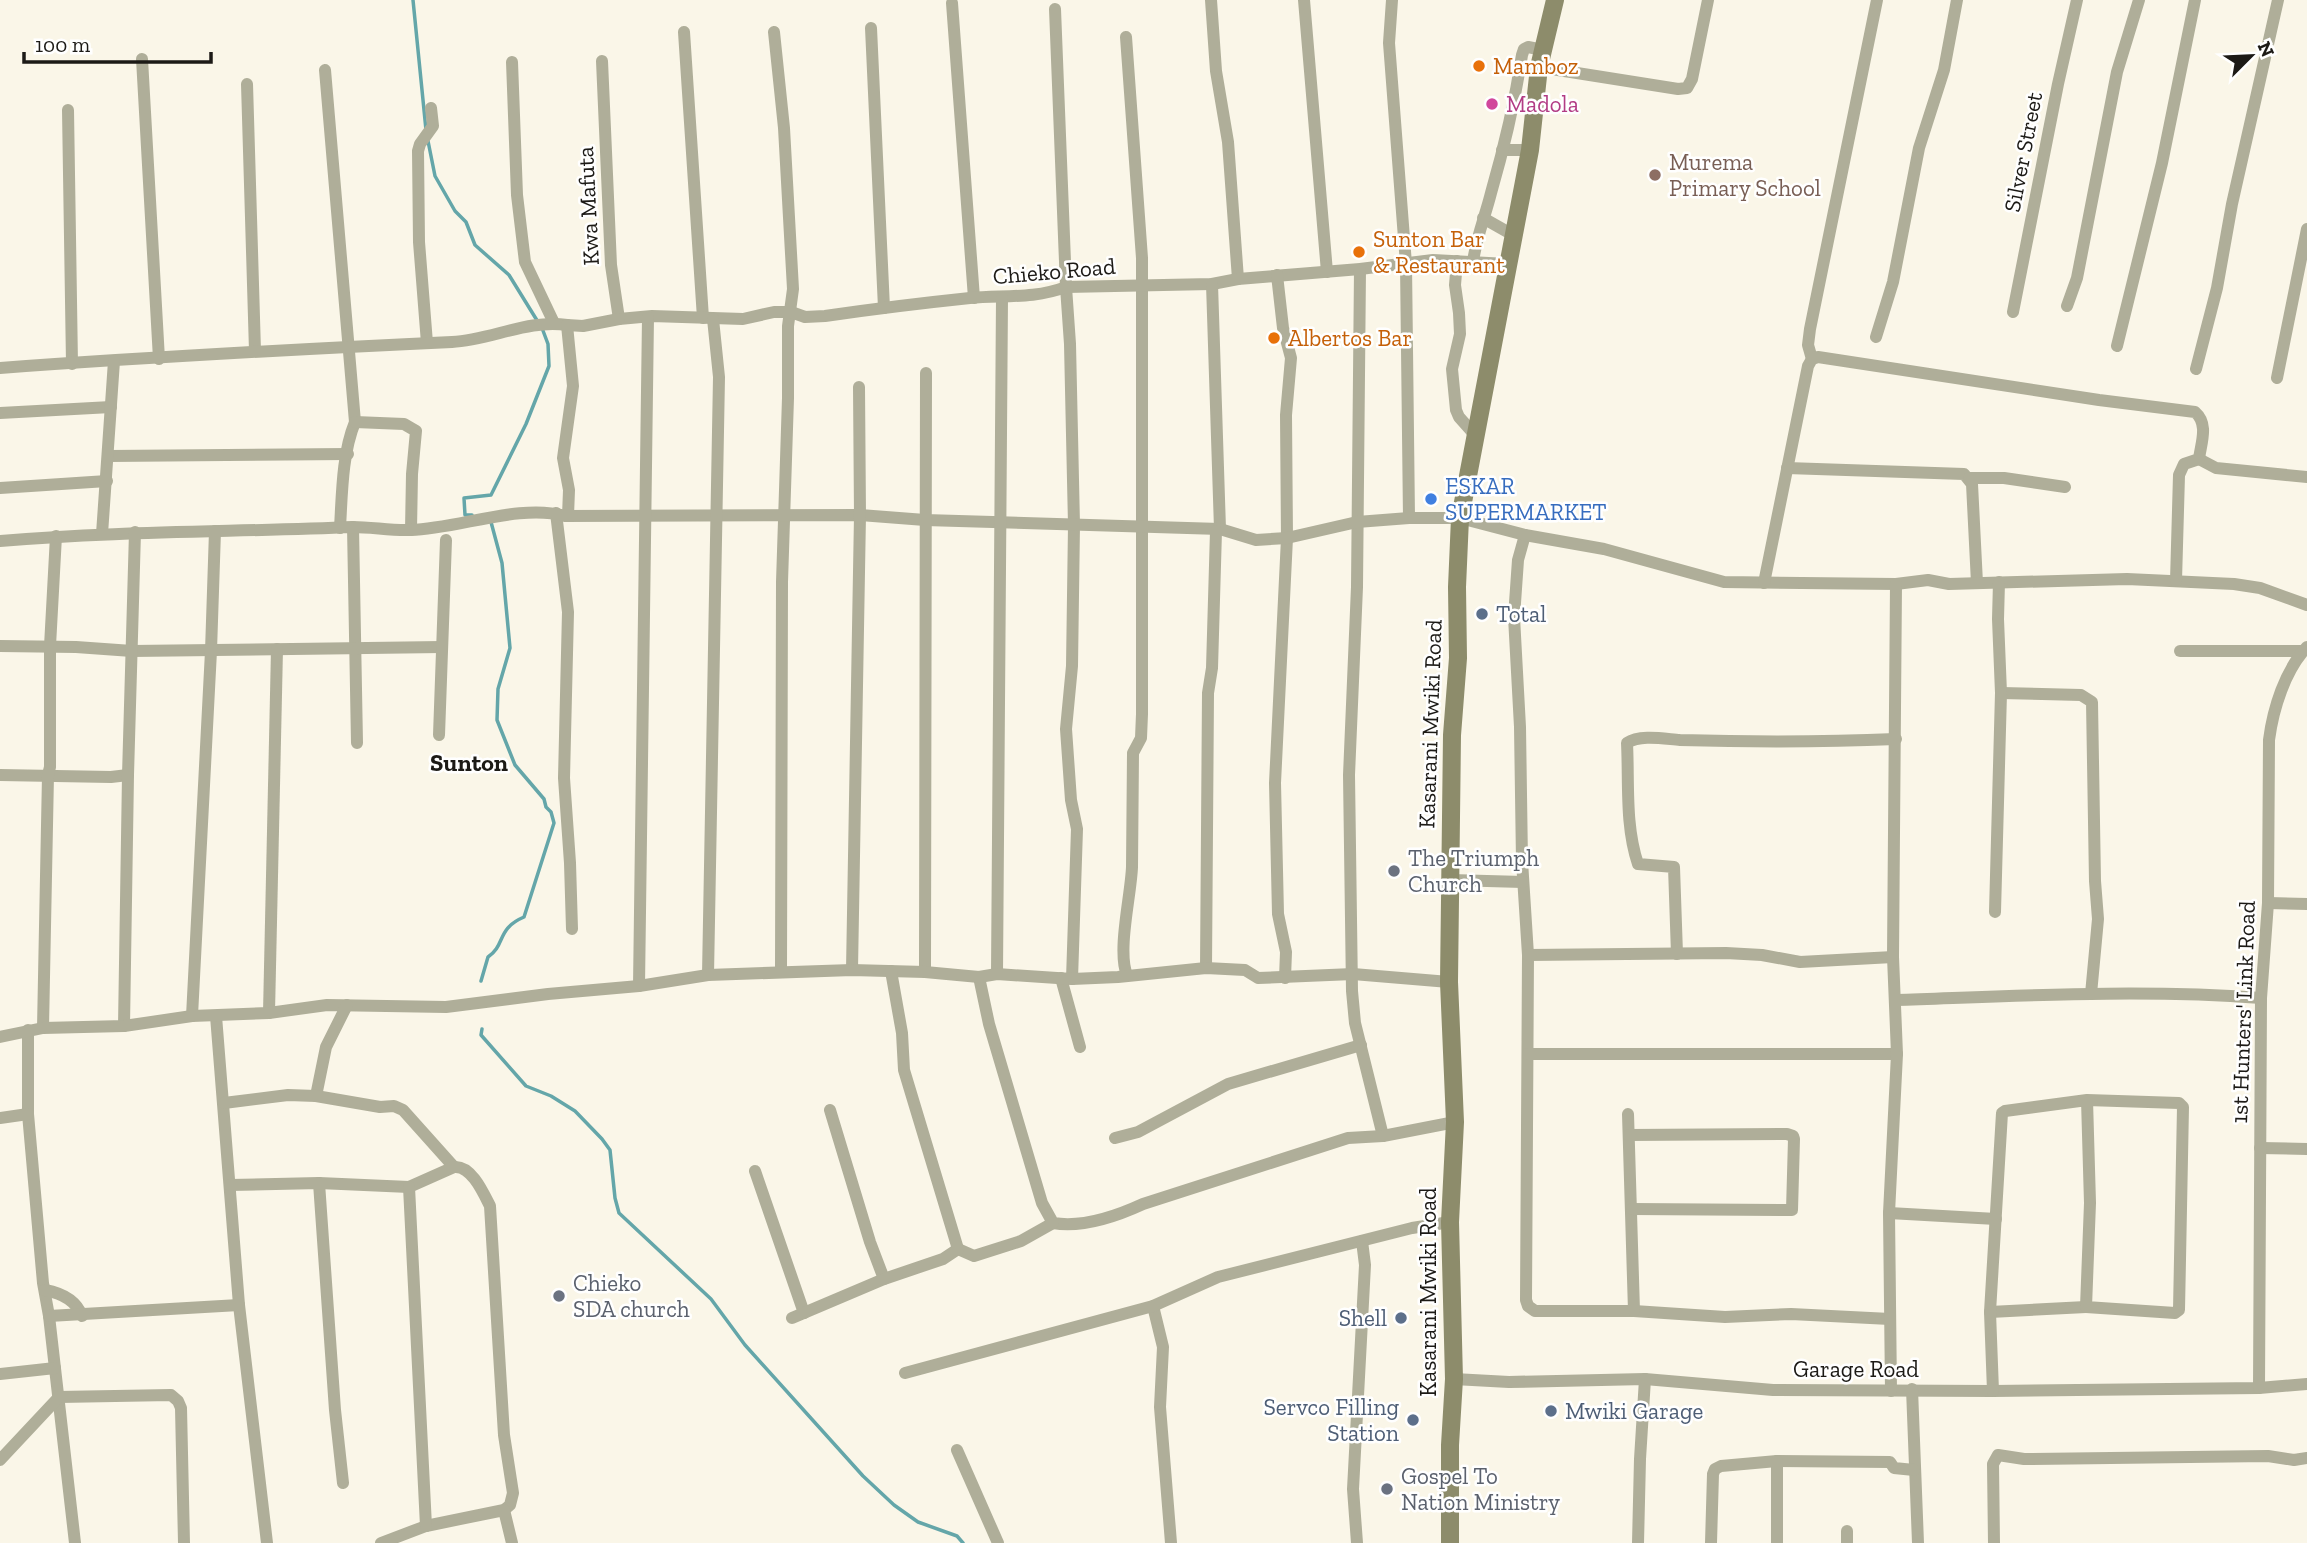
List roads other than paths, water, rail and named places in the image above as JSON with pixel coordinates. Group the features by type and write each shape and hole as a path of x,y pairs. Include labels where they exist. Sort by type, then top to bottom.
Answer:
{"main road":[{"name":"Kasarani Mwiki Road","path":"1450,1543 1450,1445 1454,1378 1450,1222 1455,1122 1449,982 1452,735 1458,646 1460,519 1530,150 1541,59 1555,0"}],"street":[{"path":"1211,0 1216,71 1228,142 1238,279"},
{"path":"1304,0 1327,272"},
{"path":"1392,0 1389,43 1406,264 1409,518"},
{"path":"1473,262 1476,242 1502,150 1524,49 1528,47 1541,59 1560,68 1687,88 1692,79 1708,0"},
{"path":"1812,359 1808,345 1810,329 1877,0"},
{"path":"1876,337 1893,282 1919,148 1944,70 1957,0"},
{"name":"Silver Street","path":"2013,312 2057,84 2077,0"},
{"path":"2067,306 2077,278 2116,72 2139,0"},
{"path":"2117,346 2162,163 2195,0"},
{"path":"2196,369 2217,288 2232,204 2278,0"},
{"path":"952,3 974,298"},
{"path":"1055,9 1070,344 1074,524 1072,666 1066,729 1071,800 1077,829 1066,979 1080,1047"},
{"path":"871,28 884,309"},
{"path":"684,32 708,319 719,377 708,975"},
{"path":"774,32 793,262 787,340 782,582 782,972"},
{"path":"1126,37 1142,258 1143,526 1142,714 1140,738 1133,753 1132,870 1124,943 1124,968 1127,975"},
{"path":"142,59 159,359"},
{"name":"Kwa Mafuta","path":"602,61 611,265 620,319"},
{"path":"512,62 517,195 525,261 544,324"},
{"path":"325,71 355,422 342,491 355,647 357,743"},
{"path":"247,83 255,351"},
{"path":"427,343 419,242 418,150 422,140 433,127 431,108"},
{"path":"68,110 72,364"},
{"path":"1509,120 1533,124"},
{"path":"1502,150 1530,150"},
{"path":"1483,218 1513,235"},
{"path":"2277,378 2307,229"},
{"name":"Chieko Road","path":"648,317 743,319 774,312 805,317 974,298 1047,294 1066,287 1212,284 1238,279 1433,260 1507,264"},
{"path":"1457,261 1455,285 1460,313 1460,334 1452,369 1456,410 1475,435"},
{"path":"1360,269 1357,522 1349,775 1353,974 1355,1023 1383,1136"},
{"path":"1277,275 1283,328 1291,358 1286,415 1287,538 1275,783 1278,914 1286,952 1284,978"},
{"path":"1206,968 1208,706 1218,530 1212,284"},
{"path":"997,974 1002,298"},
{"path":"0,368 255,351 456,342 544,324 583,326 648,317 639,986"},
{"path":"567,325 573,386 563,458 569,490 562,514 568,612 564,778 572,929"},
{"path":"1764,583 1808,366 1812,359 1818,357 2195,412 2204,424 2199,459"},
{"path":"102,534 114,361"},
{"path":"925,972 926,373"},
{"path":"852,970 860,515 859,387"},
{"path":"0,413 111,407"},
{"path":"355,422 404,424 416,431 411,530"},
{"path":"109,456 348,454"},
{"path":"2176,582 2179,475 2184,464 2199,459 2216,468 2307,477"},
{"path":"1787,468 1964,474 1972,484 1977,583"},
{"path":"1969,478 2004,478 2065,487"},
{"path":"0,488 107,481"},
{"path":"0,541 135,531 347,528 411,530 502,515 562,514 860,515 925,520 1218,530 1256,540 1287,538 1357,522 1409,518 1460,519 1525,535 1604,548 1724,582 1896,584 1928,580 1950,584 2115,579 2260,588 2307,606"},
{"path":"124,1026 135,531"},
{"path":"192,1016 215,531"},
{"path":"1525,535 1518,560 1514,617 1528,955 1528,1306 1535,1311 1634,1311 1725,1317 1791,1314 1890,1319"},
{"path":"43,1028 50,767 50,646 56,536"},
{"path":"439,735 446,540"},
{"path":"1995,912 2001,694 1999,582"},
{"path":"1891,1391 1889,1213 1897,1054 1893,957 1896,584"},
{"path":"0,646 132,651 442,647"},
{"path":"269,1013 277,649"},
{"path":"2180,651 2305,649"},
{"name":"1st Hunters' Link Road","path":"2259,1388 2261,998 2268,903 2269,753 2272,716 2281,692 2305,649"},
{"path":"2001,694 2081,695 2092,702 2098,919 2091,994"},
{"path":"1677,954 1674,867 1638,864 1634,851 1630,832 1627,743 1635,739 1747,742 1896,739"},
{"path":"0,775 128,775"},
{"path":"1451,880 1523,882"},
{"path":"2268,903 2307,904"},
{"path":"1528,955 1726,953 1762,955 1800,962 1893,957"},
{"path":"0,1037 43,1028 124,1026 192,1016 269,1013 347,1005 446,1007 639,986 708,975 782,972 852,970 1066,979 1206,968 1245,970 1258,978 1353,974 1449,982"},
{"path":"891,971 902,1033 904,1070 958,1249 974,1256 1021,1241 1053,1223 1069,1226 1125,1212 1308,1149 1348,1138 1383,1136 1455,1122"},
{"path":"979,977 989,1024 1042,1203 1053,1223"},
{"path":"1896,1000 2091,994 2211,994 2261,998"},
{"path":"316,1096 326,1047 347,1005"},
{"path":"216,1016 239,1306 267,1543"},
{"path":"28,1030 28,1114 45,1290 75,1543"},
{"path":"1115,1138 1138,1132 1228,1084 1361,1045"},
{"path":"1528,1054 1897,1054"},
{"path":"224,1103 288,1096 316,1096 400,1108 453,1167"},
{"path":"2086,1307 2090,1216 2087,1100"},
{"path":"1990,1312 2086,1307 2175,1313 2179,1310 2183,1107 2179,1103 2087,1100 2008,1110 2002,1114 1990,1312 1993,1391"},
{"path":"830,1110 884,1279"},
{"path":"0,1118 28,1114"},
{"path":"1628,1114 1634,1311"},
{"path":"1629,1135 1787,1134 1794,1139 1793,1210 1632,1209"},
{"path":"2260,1149 2307,1149"},
{"path":"230,1185 409,1187 453,1167 464,1167 481,1188 490,1206 504,1435 513,1493 510,1505 504,1510 426,1526 381,1543"},
{"path":"755,1171 798,1316 884,1279 943,1259 958,1249"},
{"path":"319,1184 335,1410 344,1483"},
{"path":"409,1187 426,1526"},
{"path":"1889,1213 1996,1219"},
{"path":"905,1373 1153,1306 1218,1277 1412,1228 1450,1222"},
{"path":"1357,1543 1353,1489 1365,1265 1362,1241"},
{"path":"45,1290 68,1298 82,1316"},
{"path":"49,1316 239,1306"},
{"path":"1153,1306 1163,1347 1160,1407 1171,1543"},
{"path":"0,1374 55,1368"},
{"name":"Garage Road","path":"1454,1378 1509,1382 1645,1379 1773,1390 1891,1391 2259,1388 2307,1384"},
{"path":"1638,1543 1645,1379"},
{"path":"1912,1390 1918,1543"},
{"path":"0,1460 58,1397 171,1395 181,1408 184,1543"},
{"path":"957,1450 998,1543"},
{"path":"1994,1543 1993,1464 1998,1455 2024,1460 2268,1456 2294,1460 2307,1458"},
{"path":"1711,1543 1713,1474 1715,1469 1721,1466 1777,1461 1890,1462 1894,1468 1914,1470"},
{"path":"1776,1543 1777,1461"},
{"path":"504,1510 512,1543"}],"waterway":[{"path":"413,0 426,130"},
{"path":"428,141 435,176 455,211 466,222 475,245 509,275 538,322"},
{"path":"472,515 465,515 464,498 491,495 526,424 549,366 548,344 542,328"},
{"path":"481,981 488,957 509,927 524,917 554,823 544,799 515,765 497,720 498,689 510,648 502,563 491,522"},
{"path":"482,1029 481,1035 526,1086 551,1096 575,1111 602,1139 610,1150 619,1213 711,1299 745,1345 863,1476 894,1505 918,1522 957,1536 963,1543"}],"place":[{"name":"Mamboz","path":"1479,66"},
{"name":"Madola","path":"1492,104"},
{"name":"Murema Primary School","path":"1655,175"},
{"name":"Sunton Bar & Restaurant","path":"1359,252"},
{"name":"Albertos Bar","path":"1274,338"},
{"name":"ESKAR SUPERMARKET","path":"1431,499"},
{"name":"Total","path":"1482,614"},
{"name":"The Triumph Church","path":"1394,871"},
{"name":"Chieko SDA church","path":"559,1296"},
{"name":"Shell","path":"1401,1318"},
{"name":"Mwiki Garage","path":"1551,1411"},
{"name":"Servco Filling Station","path":"1413,1420"},
{"name":"Gospel To Nation Ministry","path":"1387,1489"}],"district":[{"name":"Sunton","path":"469,763"}]}
